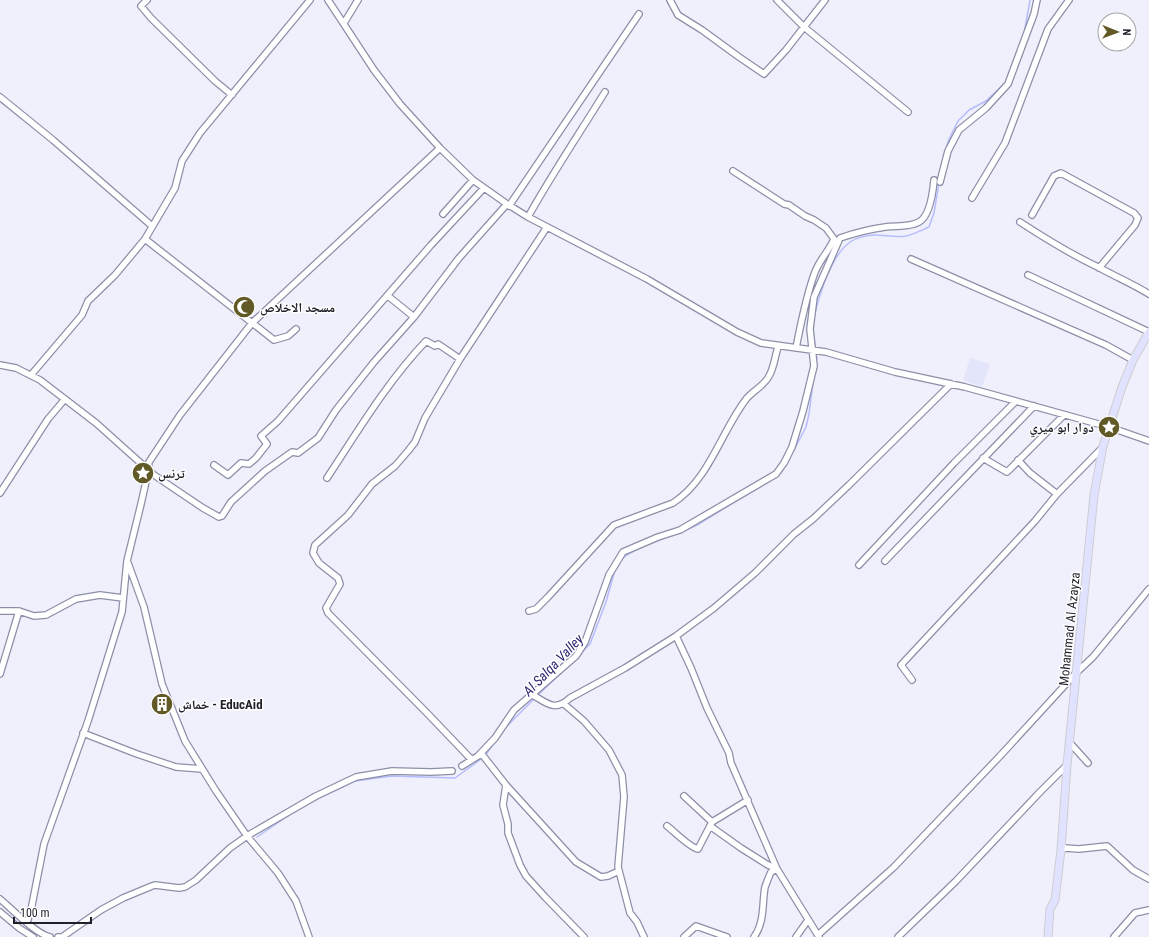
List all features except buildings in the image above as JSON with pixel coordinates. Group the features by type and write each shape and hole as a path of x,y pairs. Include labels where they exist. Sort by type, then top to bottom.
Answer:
{"main road":[{"name":"Mohammad Al Azayza","path":"1048,937 1050,909 1055,900 1061,850 1067,765 1094,495 1108,427 1133,360 1149,332"}],"street":[{"path":"147,0 141,6 151,18 215,81 232,95"},
{"path":"31,375 82,315 88,301 115,275 145,239 175,188 182,161 200,133 310,0"},
{"path":"328,0 374,70 400,104 440,148 473,180 508,205 528,217 647,279 737,332 761,344 826,352 894,372 965,387 1034,406 1108,427 1149,441"},
{"path":"344,23 358,0"},
{"path":"670,0 678,15 702,30 764,74 786,50 825,0"},
{"path":"777,0 804,27 908,112"},
{"path":"462,766 481,753 495,738 514,710 576,656 585,642 609,575 623,552 658,537 680,530 776,474 784,463 792,447 814,366 810,329 814,297 840,238 862,231 888,226 901,227 920,222 930,205 948,151 959,130 986,108 1008,84 1034,14 1037,0"},
{"path":"972,198 1005,143 1048,29 1069,0"},
{"path":"0,366 16,368 40,380 96,423 148,468 154,475 203,508 219,517 222,516 231,502 264,471 292,452 298,453 318,438 336,410 374,362 414,317 458,258 508,205 639,14"},
{"path":"528,217 605,92"},
{"path":"0,97 53,140 152,226"},
{"path":"26,922 31,910 44,844 83,733 122,612 127,561 142,504 149,462 180,415 252,323 440,148"},
{"path":"733,171 784,204 789,205 804,216 814,220 826,228 834,239 832,245 821,259 815,272 796,348"},
{"path":"1032,215 1054,176 1061,173 1134,213 1138,218 1135,225 1099,268"},
{"path":"443,214 473,180"},
{"path":"214,465 228,475 241,463 248,464 256,458 268,444 261,436 278,421 436,240 484,188"},
{"path":"1020,222 1044,238 1149,294"},
{"path":"471,759 328,612 326,608 340,584 338,578 319,563 313,553 315,545 348,515 372,484 395,466 408,452 415,442 426,418 460,359 547,227"},
{"path":"145,239 274,340 288,336 296,329"},
{"path":"911,259 1106,345 1133,360"},
{"path":"1028,275 1149,332"},
{"path":"388,296 414,317"},
{"path":"327,478 386,391 416,351 426,341 435,346 438,344 460,359"},
{"path":"529,611 536,609 548,597 614,524 674,503 695,483 707,466 725,432 747,398 769,376 778,346"},
{"path":"531,694 548,705 558,707 570,698 625,668 676,636 714,608 755,572 786,541 813,519 850,485 951,384"},
{"path":"0,493 48,419 65,399"},
{"path":"859,565 954,463 1015,402"},
{"path":"885,561 1034,406"},
{"path":"983,458 1007,472 1064,415"},
{"path":"912,680 901,666 1035,521 1057,494 1103,446"},
{"path":"1018,460 1030,473 1057,494"},
{"path":"127,561 144,607 162,684 185,741 247,836 278,873 296,901 309,937"},
{"path":"676,636 729,753 731,763 777,869 819,936 894,867 1000,756 1077,672 1093,657 1149,589"},
{"path":"0,611 19,611 34,616 46,615 76,599 100,595 123,598"},
{"path":"0,674 19,611"},
{"path":"564,704 584,721 609,750 622,775 624,797 618,867 630,913 637,922 644,937"},
{"path":"83,733 137,754 176,766 202,769"},
{"path":"1070,743 1088,763"},
{"path":"481,753 506,784 576,862 601,877 608,876 619,871"},
{"path":"898,937 956,881 1067,765"},
{"path":"58,937 62,937 101,910 123,898 152,886 185,887 196,880 230,848 247,836 316,796 356,777 392,771 452,771"},
{"path":"506,784 503,805 508,824 508,833 520,865 526,876 584,937"},
{"path":"684,796 711,824 741,848 777,869"},
{"path":"667,826 690,846 698,849 711,824 748,800"},
{"path":"1061,850 1065,848 1079,849 1106,846 1133,870 1149,879"},
{"path":"754,937 760,925 766,885 772,872 777,869"},
{"path":"0,899 26,922 45,936 50,937"},
{"path":"1114,937 1135,914 1149,910"},
{"path":"0,912 33,937"},
{"path":"796,937 808,920"},
{"path":"684,937 696,926 727,937"}],"shaded area":[{"path":"970,358 990,364 982,387 963,380"}],"waterway":[{"name":"Al Salqa Valley","path":"1024,34 1030,0"},
{"name":"Al Salqa Valley","path":"945,152 949,139 958,121 969,110 986,101 1003,85"},
{"name":"Al Salqa Valley","path":"814,317 819,298 831,267 843,249 849,243 861,237 875,235 902,237 929,227 934,213 939,183"},
{"name":"Al Salqa Valley","path":"813,331 815,345"},
{"name":"Al Salqa Valley","path":"816,361 817,357"},
{"name":"Al Salqa Valley","path":"794,450 806,427 814,375"},
{"name":"Al Salqa Valley","path":"778,475 784,467"},
{"name":"Al Salqa Valley","path":"684,531 697,525 756,489"},
{"name":"Al Salqa Valley","path":"621,560 638,549 673,535"},
{"name":"Al Salqa Valley","path":"581,653 590,644 606,602 615,570"},
{"name":"Al Salqa Valley","path":"537,696 560,674"},
{"name":"Al Salqa Valley","path":"305,805 355,781 392,776 455,778 484,757 506,727 534,699"},
{"name":"Al Salqa Valley","path":"257,837 295,811"}],"place":[{"name":"مسجد الاخلاص","path":"244,307"},
{"name":"دوار ابو ميري","path":"1109,427"},
{"name":"ترنس","path":"143,473"},
{"name":"خماش - EducAid","path":"162,704"}]}
